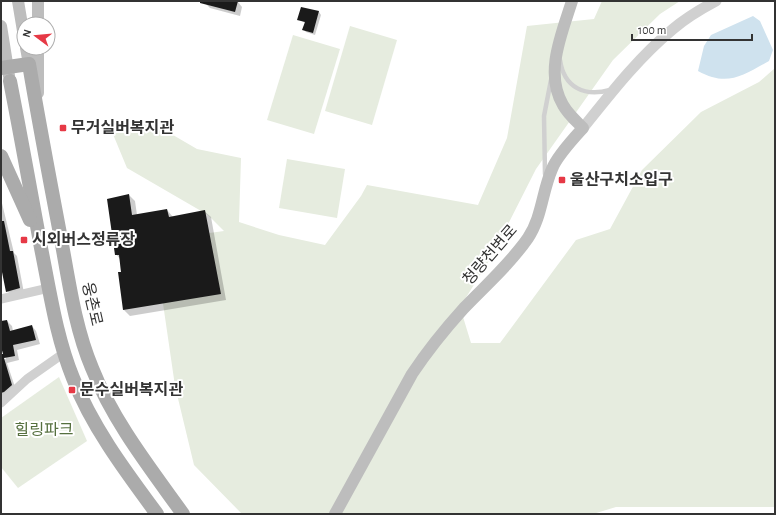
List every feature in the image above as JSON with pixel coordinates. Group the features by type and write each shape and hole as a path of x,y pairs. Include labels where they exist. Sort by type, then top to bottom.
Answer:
{"main road":[{"path":"18,1 20,16"},
{"path":"38,1 38,16"},
{"path":"572,1 561,36 555,65 555,80 557,92 562,103 582,128"},
{"path":"1,26 6,82 64,353 84,402 134,483 157,514"},
{"path":"28,56 33,71"},
{"path":"33,71 36,56"},
{"path":"4,68 33,71"},
{"path":"6,82 33,71"},
{"name":"웅촌로","path":"33,71 39,123 69,284 84,344 92,368 118,420 151,470 183,514"},
{"name":"청량천변로","path":"335,514 412,374 441,334 512,259 535,227 552,168 582,128"},
{"path":"1,156 41,246"}],"street":[{"name":"청량천변로","path":"582,128 632,67 674,28 696,12 716,1"},
{"path":"1,299 49,288"},
{"path":"1,402 27,379 64,353"}],"lane":[{"path":"561,36 561,65 563,73 572,85 584,91 593,93 614,89"},
{"path":"546,190 544,116 555,65"}],"green space":[{"path":"602,1 680,1 660,14 613,60 536,169 492,256 460,307 471,343 500,343 576,240 610,229 642,170 701,112 759,82 775,68 775,507 616,507 593,514 242,514 194,465 175,386 159,276 166,239 224,231 208,215 127,168 110,127 149,121 197,149 241,158 239,222 279,235 325,245 361,196 367,185 478,205 507,138 527,26 594,19"},
{"path":"350,26 397,40 372,125 325,111"},
{"path":"293,35 340,49 314,134 267,120"},
{"path":"287,159 345,169 337,218 279,208"},
{"name":"힐링파크","path":"59,377 87,441 18,488 1,467 1,418"}],"water":[{"path":"753,16 760,21 773,50 769,61 734,78 718,78 708,76 698,71 704,46 711,35"}],"building":[{"path":"200,1 238,1 235,12 200,3"},
{"path":"301,7 319,11 313,33 302,30 305,22 297,20"},
{"path":"129,194 132,215 167,209 169,217 205,210 221,294 123,310 118,272 121,272 119,255 115,255 107,199"},
{"path":"1,221 4,221 10,251 13,251 20,288 6,292 1,272"},
{"path":"7,320 10,331 32,325 36,340 13,345 15,356 4,358 12,385 1,393 1,354 3,354 1,347 1,321"}],"place":[{"name":"무거실버복지관","path":"63,128"},
{"name":"울산구치소입구","path":"562,180"},
{"name":"시외버스정류장","path":"24,240"},
{"name":"문수실버복지관","path":"72,390"}]}
